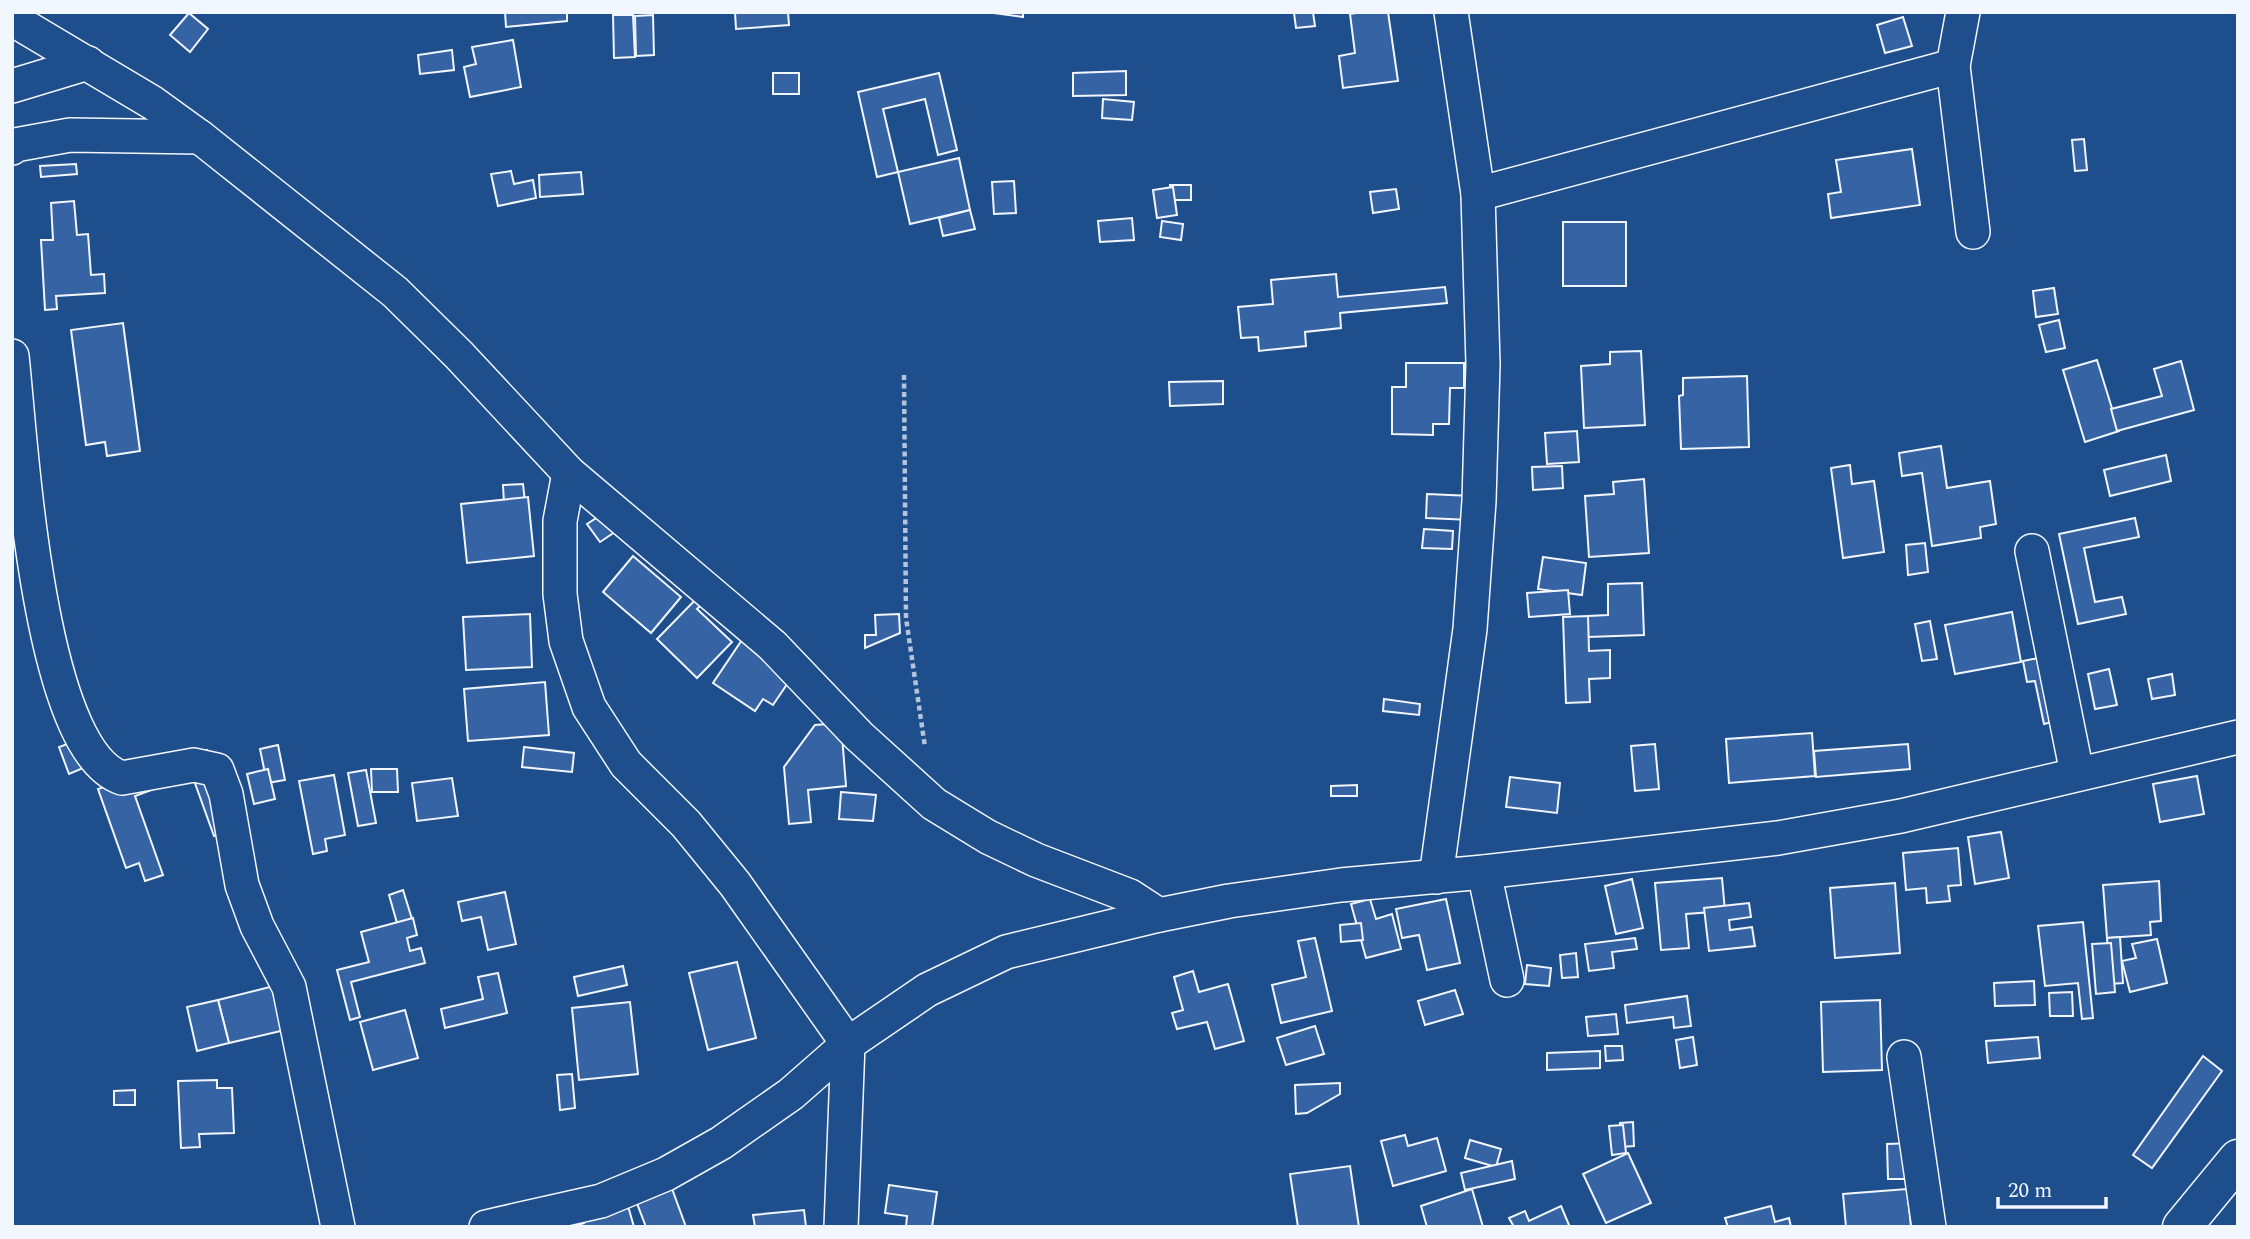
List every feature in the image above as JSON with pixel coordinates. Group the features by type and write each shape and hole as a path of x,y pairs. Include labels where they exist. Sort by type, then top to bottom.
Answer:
{"main road":[{"path":"2182,1227 2238,1159"}],"street":[{"path":"1436,877 1469,629 1479,501 1482,364 1478,194 1451,12"},
{"path":"1963,12 1953,66 1973,232"},
{"path":"12,19 153,103 200,137 394,292 460,355 569,473 772,645 859,736 934,804 1000,843 1036,860 1130,896 1159,915"},
{"path":"12,86 88,63"},
{"path":"1478,194 1953,66"},
{"path":"12,148 15,145 70,135 200,137"},
{"path":"12,356 34,566 57,678 75,724 105,769 113,775 122,778 194,765 217,770 226,794 242,885 257,926 289,987 338,1227"},
{"path":"569,473 560,521 560,594 566,640 589,707 626,764 686,824 735,884 848,1044 841,1227"},
{"path":"2032,551 2077,773"},
{"path":"486,1227 601,1201 666,1174 721,1143 791,1094 848,1044 927,990 1006,952 1229,901 1340,885 1483,872 1778,838 1901,816 2238,737"},
{"path":"1483,872 1507,980"},
{"path":"1904,1057 1929,1227"}],"path":[{"path":"904,374 906,618 934,804"}],"building":[{"path":"505,12 567,12 567,21 506,27"},
{"path":"735,12 788,12 789,25 736,29"},
{"path":"986,12 1023,12 1023,17"},
{"path":"1313,12 1315,26 1296,28 1294,13"},
{"path":"1388,12 1398,81 1343,88 1339,56 1355,53 1350,14"},
{"path":"189,13 208,29 190,52 170,35"},
{"path":"613,15 633,15 635,57 614,58"},
{"path":"653,15 654,55 636,56 635,16"},
{"path":"1903,17 1912,46 1885,53 1877,25"},
{"path":"513,40 521,87 470,97 464,67 476,64 472,47"},
{"path":"452,50 454,70 420,74 418,55"},
{"path":"1126,71 1126,95 1073,96 1073,73"},
{"path":"773,73 799,73 799,94 773,94"},
{"path":"939,73 957,150 938,155 925,99 883,109 898,172 877,177 858,92"},
{"path":"1103,99 1134,102 1132,120 1102,118"},
{"path":"2084,139 2087,170 2075,171 2072,140"},
{"path":"1912,149 1920,205 1831,218 1828,194 1841,192 1836,160"},
{"path":"959,158 970,210 910,224 898,172"},
{"path":"76,164 77,174 41,177 40,166"},
{"path":"511,171 514,184 533,180 536,198 498,206 491,174"},
{"path":"581,172 583,194 540,197 539,175"},
{"path":"1014,181 1016,213 994,214 992,182"},
{"path":"1170,185 1191,185 1191,200 1170,200"},
{"path":"1173,187 1177,215 1157,218 1153,190"},
{"path":"1396,189 1399,209 1373,213 1370,192"},
{"path":"74,201 77,235 88,234 91,275 104,274 105,293 56,296 57,309 45,310 41,240 53,240 51,203"},
{"path":"970,210 975,229 943,236 939,218"},
{"path":"1132,218 1134,240 1100,242 1098,221"},
{"path":"1162,221 1183,224 1181,240 1160,237"},
{"path":"1563,222 1626,222 1626,286 1563,286"},
{"path":"1336,274 1338,297 1445,287 1447,303 1340,313 1341,328 1305,332 1306,346 1259,351 1258,337 1241,338 1238,307 1273,304 1271,280"},
{"path":"2054,288 2058,314 2036,317 2033,291"},
{"path":"2059,320 2065,348 2046,352 2039,325"},
{"path":"123,323 140,451 107,456 105,442 86,445 71,330"},
{"path":"1641,351 1645,425 1584,428 1581,366 1610,364 1610,352"},
{"path":"2097,360 2119,431 2085,442 2063,370"},
{"path":"2181,361 2194,410 2117,431 2111,409 2162,396 2154,369"},
{"path":"1406,363 1464,363 1464,388 1450,388 1449,424 1433,424 1433,435 1392,434 1392,387 1406,387"},
{"path":"1747,376 1749,447 1681,449 1679,396 1683,395 1683,378"},
{"path":"1223,381 1223,404 1170,406 1169,382"},
{"path":"1577,431 1579,462 1547,464 1545,433"},
{"path":"1941,446 1947,488 1990,481 1996,524 1980,527 1981,538 1932,546 1922,473 1902,476 1899,453"},
{"path":"2166,455 2171,481 2110,496 2104,470"},
{"path":"1850,465 1852,484 1874,481 1884,552 1843,558 1831,468"},
{"path":"1562,466 1563,488 1533,490 1532,467"},
{"path":"1644,479 1649,553 1589,557 1585,496 1614,494 1613,482"},
{"path":"523,484 525,502 504,503 503,485"},
{"path":"1427,494 1472,496 1471,520 1426,518"},
{"path":"528,497 534,556 467,563 461,504"},
{"path":"612,508 624,526 600,542 587,524"},
{"path":"2135,518 2139,537 2084,548 2095,602 2122,597 2126,614 2078,624 2059,534"},
{"path":"1424,529 1453,531 1452,549 1422,548"},
{"path":"1925,543 1928,572 1908,575 1906,545"},
{"path":"633,556 681,597 651,633 603,592"},
{"path":"1543,557 1586,563 1582,595 1538,589"},
{"path":"1642,583 1644,635 1588,637 1588,616 1608,615 1608,584"},
{"path":"1568,590 1570,614 1529,617 1527,593"},
{"path":"702,593 707,599 697,609 732,642 697,678 657,639"},
{"path":"2012,612 2021,662 1955,674 1945,625"},
{"path":"530,614 532,667 466,670 463,617"},
{"path":"899,614 900,633 865,648 865,635 876,635 875,615"},
{"path":"1588,616 1589,651 1610,650 1610,678 1589,679 1590,702 1566,703 1563,617"},
{"path":"1930,621 1937,659 1922,661 1915,624"},
{"path":"744,637 796,671 773,705 763,699 755,711 713,683"},
{"path":"2048,656 2061,720 2044,724 2035,681 2027,682 2023,661"},
{"path":"2109,669 2117,705 2095,709 2088,674"},
{"path":"2172,674 2175,695 2152,699 2148,679"},
{"path":"545,682 549,735 468,741 464,689"},
{"path":"1384,699 1420,704 1419,715 1383,711"},
{"path":"841,723 846,786 808,790 811,822 789,824 784,767 815,725"},
{"path":"1812,733 1815,776 1729,783 1726,739"},
{"path":"78,740 88,766 69,774 59,747"},
{"path":"1655,744 1659,789 1635,791 1631,746"},
{"path":"1908,744 1910,769 1816,777 1814,751"},
{"path":"278,745 285,780 267,783 260,749"},
{"path":"524,747 574,753 572,772 522,767"},
{"path":"207,750 235,828 214,836 192,775 135,796 163,875 145,881 139,863 126,868 98,789"},
{"path":"268,769 275,799 254,804 247,774"},
{"path":"371,769 397,769 398,792 372,792"},
{"path":"366,770 376,823 358,826 348,773"},
{"path":"334,775 345,835 325,839 327,851 313,854 299,781"},
{"path":"2197,776 2204,814 2160,822 2153,784"},
{"path":"1510,777 1560,783 1557,813 1506,807"},
{"path":"452,778 458,816 417,821 412,783"},
{"path":"1357,785 1357,796 1331,796 1331,786"},
{"path":"841,792 876,795 873,821 839,819"},
{"path":"2001,832 2009,878 1975,884 1968,837"},
{"path":"1958,848 1961,885 1948,886 1950,901 1927,903 1926,888 1906,890 1903,853"},
{"path":"1722,878 1725,911 1686,914 1689,948 1661,950 1655,883"},
{"path":"1632,879 1643,928 1616,934 1605,886"},
{"path":"2159,881 2161,921 2150,922 2151,935 2107,938 2103,885"},
{"path":"1895,883 1900,953 1835,958 1830,888"},
{"path":"403,890 412,919 397,923 389,895"},
{"path":"505,892 516,944 488,950 481,917 462,921 458,902"},
{"path":"1370,899 1376,919 1392,914 1401,949 1366,958 1351,904"},
{"path":"1446,899 1460,963 1427,970 1419,935 1402,938 1396,909"},
{"path":"1749,903 1751,917 1729,920 1730,930 1752,927 1755,946 1709,951 1704,908"},
{"path":"413,918 417,935 407,938 410,951 421,948 425,963 351,982 360,1017 350,1020 337,970 369,962 361,932"},
{"path":"2083,922 2093,1018 2082,1019 2078,983 2045,986 2038,926"},
{"path":"1361,923 1363,940 1341,942 1340,925"},
{"path":"2120,937 2123,983 2110,984 2107,938"},
{"path":"1315,938 1332,1011 1281,1023 1272,985 1306,977 1298,941"},
{"path":"1635,938 1637,949 1612,952 1614,968 1589,971 1585,944"},
{"path":"2157,939 2167,983 2130,992 2122,961 2136,958 2132,944"},
{"path":"2111,943 2115,992 2096,994 2092,944"},
{"path":"1576,953 1578,977 1562,978 1560,955"},
{"path":"737,962 756,1038 708,1050 689,973"},
{"path":"1527,965 1551,968 1549,986 1525,984"},
{"path":"623,966 627,985 578,996 574,977"},
{"path":"1193,971 1199,992 1228,984 1244,1041 1215,1049 1207,1022 1177,1029 1172,1013 1183,1010 1174,977"},
{"path":"498,973 507,1013 445,1028 441,1009 483,999 478,977"},
{"path":"2034,981 2035,1005 1995,1006 1994,983"},
{"path":"274,986 285,1030 229,1043 218,1000"},
{"path":"1455,990 1463,1014 1425,1025 1418,1001"},
{"path":"2072,992 2073,1016 2050,1016 2049,993"},
{"path":"1687,996 1691,1026 1674,1028 1673,1017 1627,1023 1625,1005"},
{"path":"218,1000 229,1043 197,1051 187,1007"},
{"path":"1880,1000 1882,1070 1823,1072 1821,1002"},
{"path":"630,1002 638,1074 579,1080 572,1008"},
{"path":"405,1010 418,1058 373,1070 360,1022"},
{"path":"1616,1014 1618,1034 1588,1036 1586,1017"},
{"path":"1315,1026 1324,1054 1286,1065 1277,1038"},
{"path":"1693,1037 1697,1065 1680,1068 1676,1040"},
{"path":"2038,1037 2040,1058 1988,1063 1986,1041"},
{"path":"1605,1046 1622,1046 1623,1060 1606,1061"},
{"path":"1600,1051 1600,1068 1547,1070 1547,1053"},
{"path":"2203,1056 2222,1071 2152,1168 2133,1155"},
{"path":"572,1074 575,1108 560,1110 557,1075"},
{"path":"217,1080 217,1088 232,1088 234,1133 199,1134 200,1147 181,1148 178,1081"},
{"path":"1340,1083 1340,1094 1307,1113 1296,1114 1295,1085"},
{"path":"135,1090 135,1105 114,1105 114,1091"},
{"path":"1633,1122 1634,1146 1621,1147 1620,1123"},
{"path":"1623,1125 1626,1153 1612,1155 1609,1126"},
{"path":"1405,1135 1408,1146 1437,1138 1446,1171 1393,1186 1381,1141"},
{"path":"1470,1140 1501,1149 1496,1167 1465,1158"},
{"path":"1914,1143 1914,1179 1888,1179 1887,1144"},
{"path":"1628,1153 1651,1203 1606,1223 1583,1174"},
{"path":"1512,1161 1515,1179 1465,1190 1461,1173"},
{"path":"1350,1166 1359,1227 1298,1227 1290,1174"},
{"path":"889,1185 937,1192 932,1227 906,1227 907,1216 885,1213"},
{"path":"671,1186 686,1227 646,1227 635,1198"},
{"path":"1472,1189 1483,1227 1427,1227 1421,1206"},
{"path":"1907,1189 1911,1227 1846,1227 1843,1194"},
{"path":"626,1199 634,1227 571,1227 584,1223 580,1212"},
{"path":"1561,1206 1569,1225 1566,1227 1514,1227 1509,1218 1525,1211 1529,1221"},
{"path":"1771,1206 1775,1222 1789,1218 1791,1227 1728,1227 1725,1218"},
{"path":"804,1210 806,1227 755,1227 753,1215"}]}
